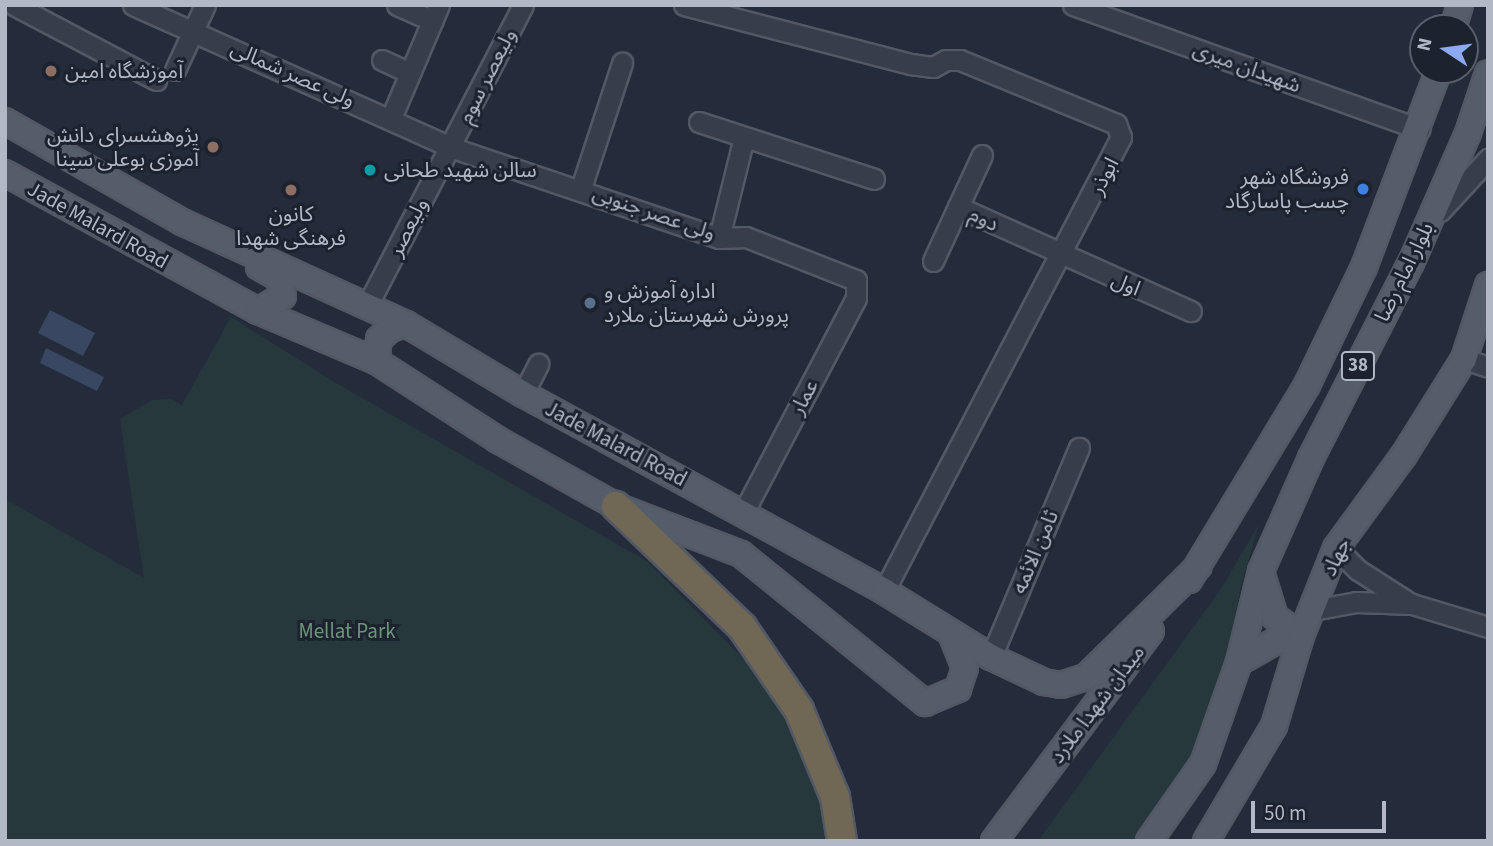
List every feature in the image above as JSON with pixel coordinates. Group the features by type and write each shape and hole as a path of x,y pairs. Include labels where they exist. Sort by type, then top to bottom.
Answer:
{"highway":[{"path":"616,506 742,626 785,689 799,710 835,797 842,841"}],"main road":[{"name":"بلوار امام رضا","path":"1240,663 1261,571 1311,458 1426,229 1468,133 1488,73"},
{"name":"بلوار امام رضا","path":"1199,566 1307,385 1364,267 1420,129 1434,84"},
{"name":"Jade Malard Road","path":"5,121 182,222 406,324 523,394 884,591 991,657 1045,682 1061,685 1086,677 1199,566"},
{"name":"Jade Malard Road","path":"5,173 258,311 376,361 498,439 616,506 741,554 912,696 925,703 958,689 965,668 951,634"},
{"path":"182,222 279,278 282,296 258,311"},
{"name":"جهاد","path":"1206,841 1274,726 1301,636 1336,548 1404,455 1464,359 1488,285"},
{"path":"376,361 379,339 390,329 406,324"},
{"name":"میدان شهدا ملارد","path":"994,841 1199,566"},
{"path":"1261,571 1275,617 1301,636"},
{"path":"1240,663 1276,641 1301,636"},
{"name":"38","path":"1149,841 1203,764 1240,663"}],"street":[{"path":"14,5 156,80"},
{"name":"ولی عصر شمالی","path":"133,5 194,29 450,147"},
{"path":"175,70 205,5"},
{"path":"391,118 436,13 397,5"},
{"name":"ولیعصر سوم","path":"450,147 523,5"},
{"name":"ابوذر","path":"684,5 911,64 933,67 946,60 960,60 1116,124 1121,137 1117,150 884,591"},
{"name":"شهیدان میری","path":"1073,5 1420,129"},
{"path":"382,60 410,73"},
{"path":"580,188 622,62"},
{"path":"699,122 874,179"},
{"path":"719,238 744,137"},
{"name":"ولی عصر جنوبی","path":"450,147 580,188 719,238 746,237 856,280"},
{"name":"ولیعصر","path":"366,308 450,147"},
{"name":"دوم","path":"982,155 958,207 1061,256"},
{"path":"1426,229 1488,159"},
{"path":"933,261 958,207"},
{"name":"اول","path":"1061,256 1191,311"},
{"name":"عمار","path":"743,513 856,298 856,280"},
{"path":"1464,359 1488,368"},
{"path":"523,394 538,364"},
{"name":"ثامن الائمه","path":"991,657 1079,448"},
{"path":"1336,548 1358,570 1412,604"},
{"path":"1313,610 1356,603 1412,604 1488,626"}],"green space":[{"name":"Mellat Park","path":"231,317 331,380 648,562 763,679 816,768 832,841 5,841 5,499 144,578 120,419 152,400 171,399 182,405"},
{"path":"1259,524 1240,590 1225,677 1196,759 1137,841 1038,841 1221,589"}],"water":[{"path":"50,310 95,333 83,356 38,333"},
{"path":"46,348 104,377 97,391 40,363"}],"place":[{"name":"آموزشگاه امین","path":"51,71"},
{"name":"پژوهشسرای دانش آموزی بوعلی سینا","path":"213,147"},
{"name":"سالن شهید طحانی","path":"370,170"},
{"name":"فروشگاه شهر چسب پاسارگاد","path":"1363,189"},
{"name":"کانون فرهنگی شهدا","path":"291,190"},
{"name":"اداره آموزش و پرورش شهرستان ملارد","path":"590,303"}]}
